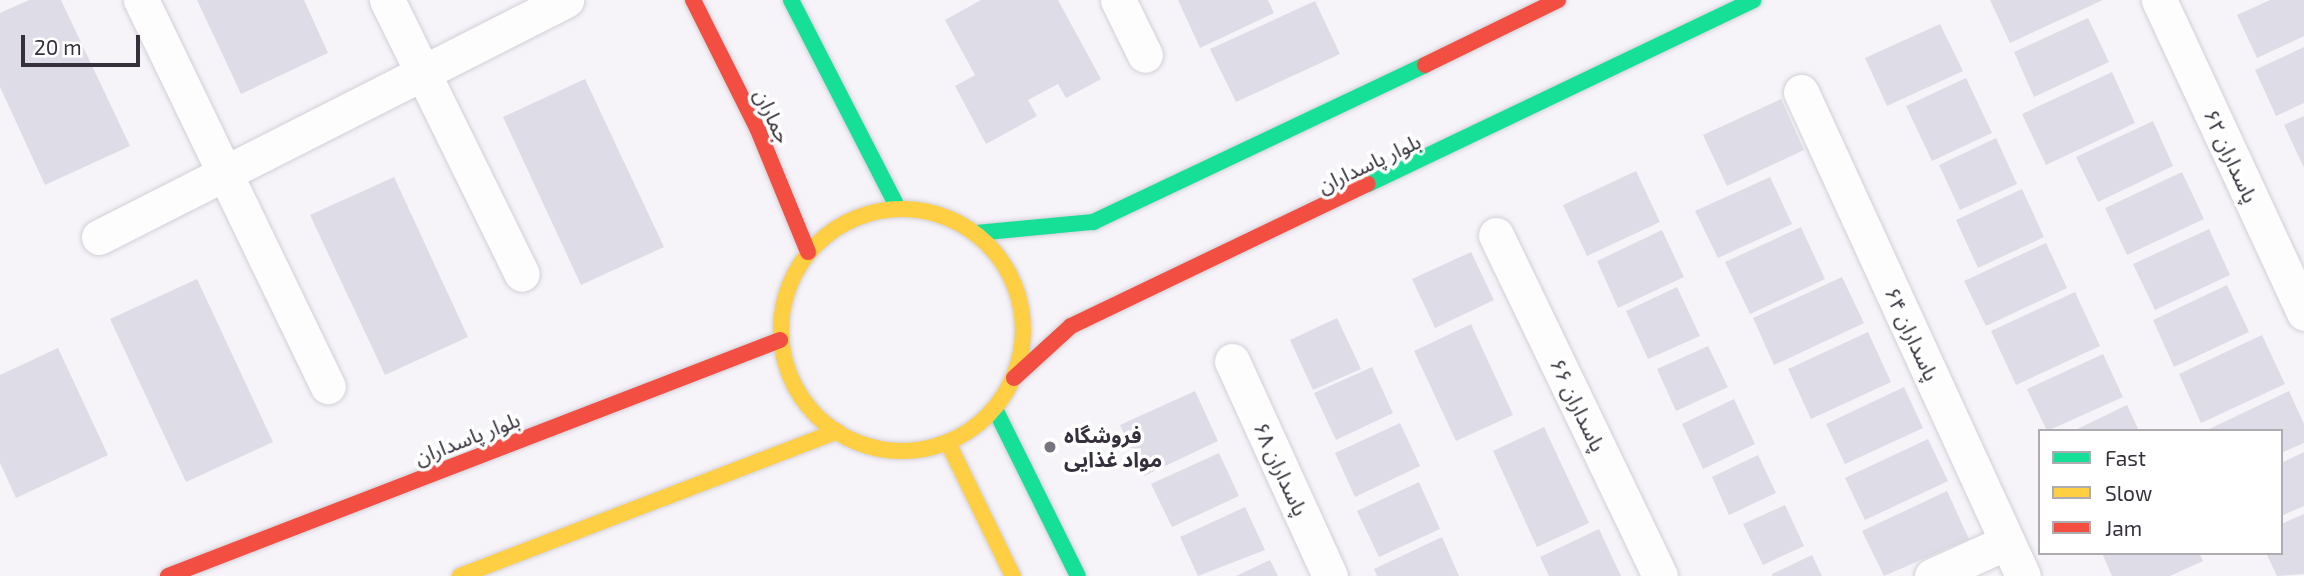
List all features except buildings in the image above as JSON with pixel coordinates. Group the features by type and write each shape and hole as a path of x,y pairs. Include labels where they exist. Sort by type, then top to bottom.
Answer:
{"main road":[{"name":"جماران","path":"693,0 758,130 808,252"},
{"path":"791,0 898,208"},
{"path":"976,233 1093,222 1204,174 1558,0"},
{"name":"بلوار پاسداران","path":"1014,378 1071,326 1753,0"},
{"path":"898,208 952,219 976,233 1004,263 1020,301 1023,342 1014,378 995,409 948,443 916,452 882,451 837,431 801,398 780,340 788,288 808,252 833,229 864,214 898,208"},
{"name":"بلوار پاسداران","path":"168,576 780,340"},
{"path":"995,409 1078,576"},
{"path":"460,576 837,431"},
{"path":"948,443 1013,576"}],"street":[{"path":"141,0 328,386"},
{"path":"387,0 522,274"},
{"path":"99,237 566,0"},
{"path":"1118,0 1145,55"},
{"name":"پاسداران ۶۲","path":"2159,0 2304,313"},
{"name":"پاسداران ۶۴","path":"1801,92 2023,576"},
{"name":"پاسداران ۶۶","path":"1496,235 1660,576"},
{"name":"پاسداران ۶۸","path":"1232,361 1330,576"},
{"path":"1932,576 2007,542"}],"traffic: fast":[{"path":"791,0 898,208"},
{"path":"1368,184 1753,0"},
{"path":"976,233 1093,222 1425,65"},
{"path":"995,409 1078,576"}],"traffic: slow":[{"path":"890,209 914,209 959,223 988,244 1003,263 1014,284 1021,306 1023,330 1021,354 1014,376 1003,397 988,416 959,437 937,446 914,451 890,451 845,437 825,424 808,407 795,387 786,365 781,342 781,318 795,273 808,253 825,236 845,223 867,214 890,209"},
{"path":"460,576 837,431"},
{"path":"948,443 1013,576"}],"traffic: jam":[{"path":"693,0 758,130 808,252"},
{"path":"1425,65 1558,0"},
{"path":"1014,378 1071,326 1368,184"},
{"path":"168,576 780,340"}],"place":[{"name":"فروشگاه مواد غذایی","path":"1050,447"}]}
